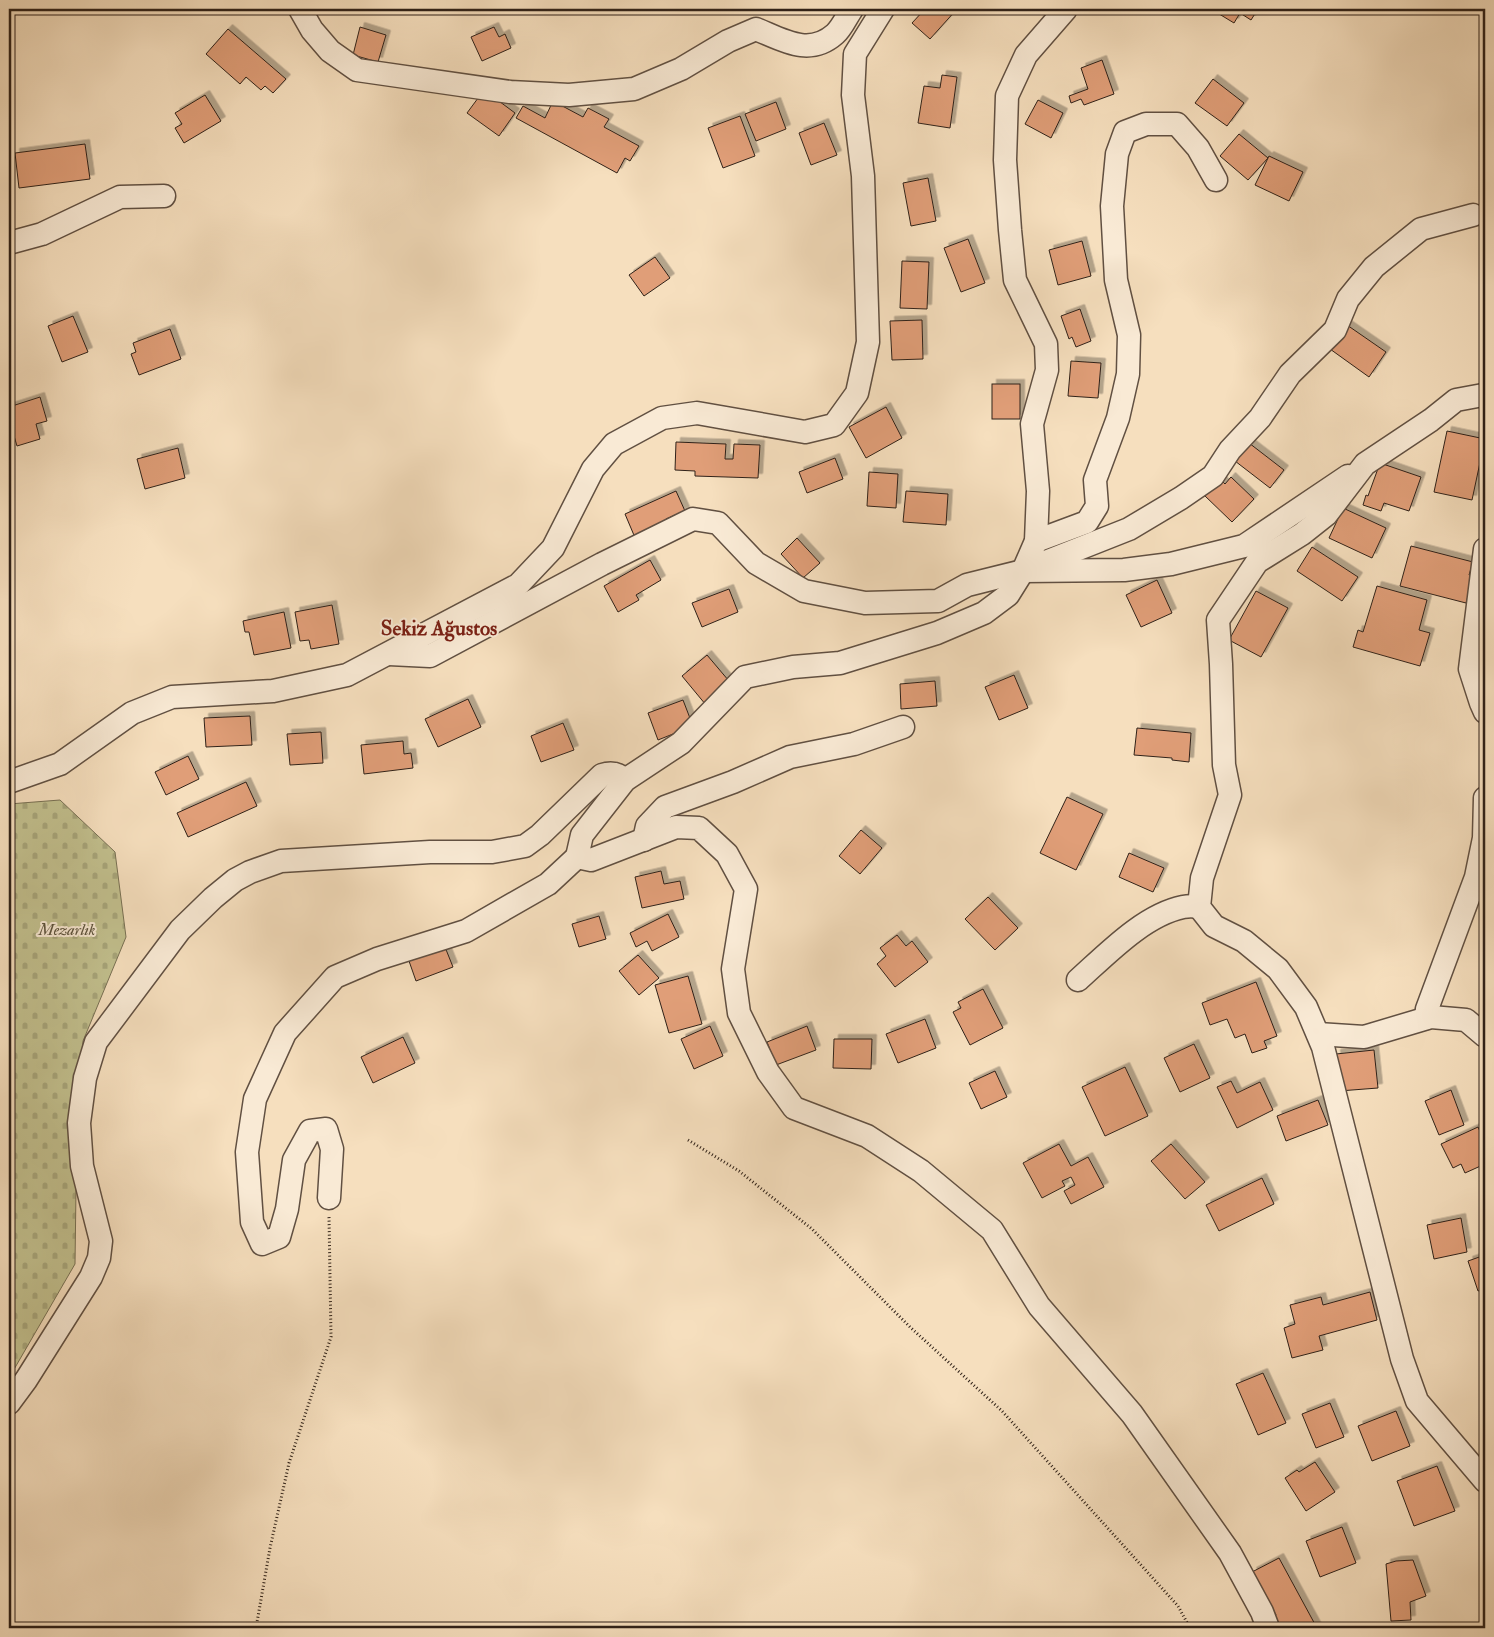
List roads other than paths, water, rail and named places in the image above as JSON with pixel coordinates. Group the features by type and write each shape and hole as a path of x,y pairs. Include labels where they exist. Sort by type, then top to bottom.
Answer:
{"street":[{"path":"300,9 312,30 330,51 357,70 510,92 569,95 634,89 681,69 728,41 756,29 798,46 817,46 835,34 852,9"},
{"path":"9,782 60,764 132,713 172,697 273,691 347,675 518,585 553,548 594,469 614,444 662,418 698,413 805,432 834,425 857,393 868,342 863,176 853,96 855,54 883,9"},
{"path":"328,1198 332,1149 326,1129 310,1131 294,1160 287,1209 279,1237 262,1244 252,1222 247,1152 255,1099 285,1033 335,977 376,959 466,931 548,884 577,857 582,835 625,780 681,743 744,677 793,667 840,663 937,633 984,613 1008,595 1023,571 1036,541 1038,491 1032,424 1047,370 1046,344 1016,280 1005,160 1007,96 1026,55 1066,9"},
{"path":"1036,541 1087,522 1097,506 1095,480 1118,418 1128,374 1129,335 1116,280 1112,206 1118,154 1125,132 1146,124 1178,124 1198,148 1216,180"},
{"path":"9,243 42,234 120,197 164,196"},
{"path":"387,654 430,656 602,564 693,519 718,523 756,563 804,591 865,603 938,601 967,586 1023,571 1129,529 1181,498 1213,476 1230,450 1260,418 1290,374 1335,330 1348,300 1374,267 1421,229 1473,215"},
{"path":"1023,571 1124,570 1171,564 1244,546 1431,420 1456,400 1485,393"},
{"path":"1365,464 1326,515 1302,534 1256,562 1218,620 1224,765 1230,795 1202,878 1199,906 1214,926 1244,941 1278,969 1306,1007 1323,1047 1402,1359 1417,1401 1485,1481"},
{"path":"1485,549 1470,669 1480,703 1485,712"},
{"path":"644,840 647,826 665,807 733,782 790,757 854,744 903,727"},
{"path":"9,1403 26,1380 91,1277 99,1258 101,1241 82,1166 79,1123 85,1078 93,1050 96,1042 180,930 224,888 250,872 265,866 281,861 430,852 492,852 525,846 540,835 602,775 614,773 620,775 625,780"},
{"path":"1426,1018 1427,1009 1476,878 1484,838 1485,798"},
{"path":"577,857 591,860 676,827 700,828 727,854 746,888 733,968 739,1013 768,1072 794,1108 867,1136 921,1172 992,1230 1039,1306 1132,1414 1230,1553 1262,1612 1268,1628"},
{"path":"1078,980 1122,940 1159,915 1184,906 1199,906"},
{"path":"1318,1034 1364,1037 1431,1017 1466,1020 1485,1036"}],"district":[{"name":"Sekiz Ağustos","path":"439,628"}],"park label":[{"name":"Mezarlık","path":"67,929"}]}
